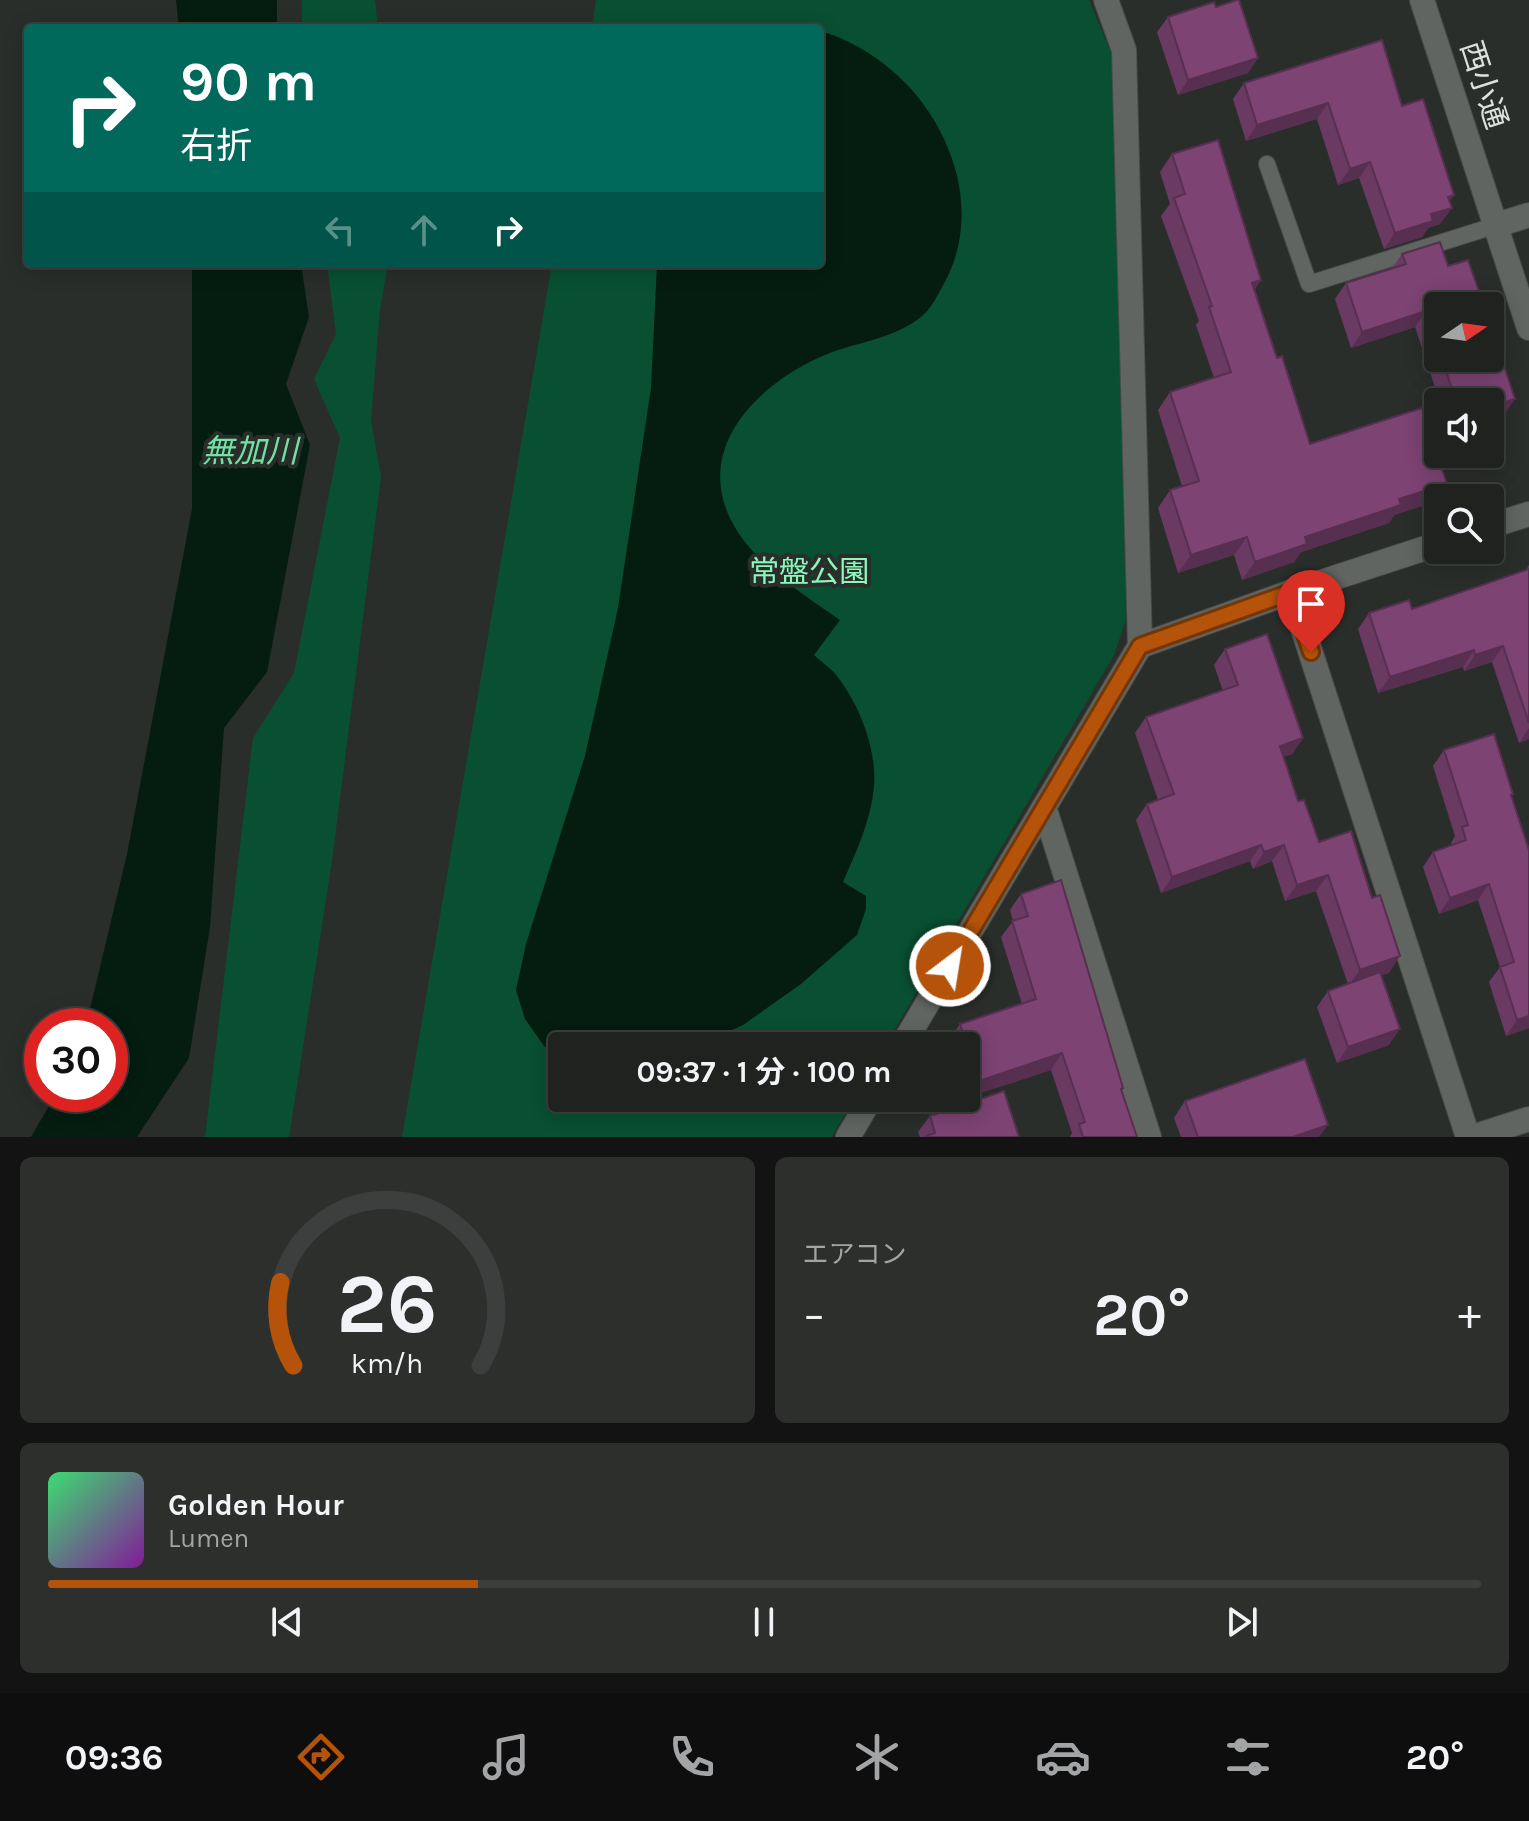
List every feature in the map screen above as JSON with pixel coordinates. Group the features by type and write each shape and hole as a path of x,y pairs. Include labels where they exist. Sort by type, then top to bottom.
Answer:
{"street":[{"path":"910,1032 1140,646 1124,50 1106,0"},
{"name":"西小通","path":"1422,0 1529,328"},
{"path":"1497,225 1529,215"},
{"path":"1504,522 1529,514"},
{"path":"1140,646 1424,549"},
{"path":"1291,592 1471,1137 1529,1119"},
{"path":"1044,807 1149,1137"},
{"path":"848,1137 863,1112"}],"lane":[{"path":"1267,164 1309,284 1497,225"}],"green space":[{"path":"302,0 375,0 378,24 302,24"},
{"name":"常盤公園","path":"596,0 1089,0 1113,57 1126,620 1114,655 893,1032 548,1032 548,1112 846,1112 832,1137 402,1137 551,268 824,268 824,24 593,24"},
{"path":"328,268 387,268 380,309 371,421 381,477 332,861 289,1137 205,1137 253,738 294,673 340,438 314,379 336,334"}],"water":[{"path":"176,0 277,0 277,24 179,24"},
{"path":"824,32 840,38 876,58 893,72 909,86 934,120 952,158 961,196 957,253 936,297 917,320 891,334 818,358 765,392 744,414 729,438 721,463 721,491 730,519 760,559 840,620 814,655 835,673 845,688 860,714 870,743 874,787 870,812 843,882 866,896 866,909 857,935 801,984 743,1025 728,1032 548,1032 548,1048 525,1019 516,990 526,944 585,756 618,608 651,388 657,268 824,268"},
{"name":"無加川","path":"192,268 302,268 309,317 286,384 310,445 267,672 224,728 210,927 189,1058 137,1137 31,1137 46,1112 128,1112 128,1008 90,1008 127,854 192,509"}],"building":[{"path":"1239,0 1258,58 1188,80 1168,17 1214,2 1216,7"},
{"path":"1382,40 1402,106 1423,99 1454,195 1448,197 1452,208 1431,214 1433,221 1395,233 1370,162 1350,169 1328,103 1257,125 1244,83"},
{"path":"1218,140 1261,280 1252,283 1277,358 1282,356 1310,444 1422,408 1424,468 1442,468 1447,484 1424,484 1424,491 1399,499 1401,505 1305,537 1307,544 1255,562 1247,537 1191,555 1170,490 1199,481 1170,392 1231,372 1209,307 1212,306 1174,198 1185,194 1172,154"},
{"path":"1440,242 1448,266 1468,260 1479,292 1424,292 1424,312 1362,332 1346,283 1406,264 1402,254"},
{"path":"1504,366 1515,399 1504,403 1504,388 1452,388 1446,372 1504,372"},
{"path":"1529,569 1529,723 1503,646 1475,655 1474,650 1390,677 1369,613 1409,600 1412,609"},
{"path":"1267,634 1303,738 1280,746 1298,801 1304,800 1319,842 1351,831 1372,898 1380,895 1400,956 1360,970 1328,875 1297,885 1284,845 1264,852 1261,845 1172,877 1147,804 1174,794 1146,717 1238,685 1225,649"},
{"path":"1494,734 1529,850 1529,1016 1517,1020 1500,967 1514,962 1489,884 1450,898 1433,852 1466,840 1462,827 1468,825 1444,750"},
{"path":"1061,880 1137,1137 1083,1137 1079,1124 1085,1122 1062,1053 980,1081 980,1032 963,1032 960,1024 1036,999 1012,921 1028,916 1021,894"},
{"path":"1380,972 1400,1029 1348,1047 1328,991"},
{"path":"1305,1059 1328,1125 1293,1137 1198,1137 1185,1101"},
{"path":"1004,1091 1019,1137 924,1137 935,1133 930,1116 942,1112 980,1112 980,1099"}],"route":[{"path":"950,966 1140,646 1291,592 1311,652"}]}
